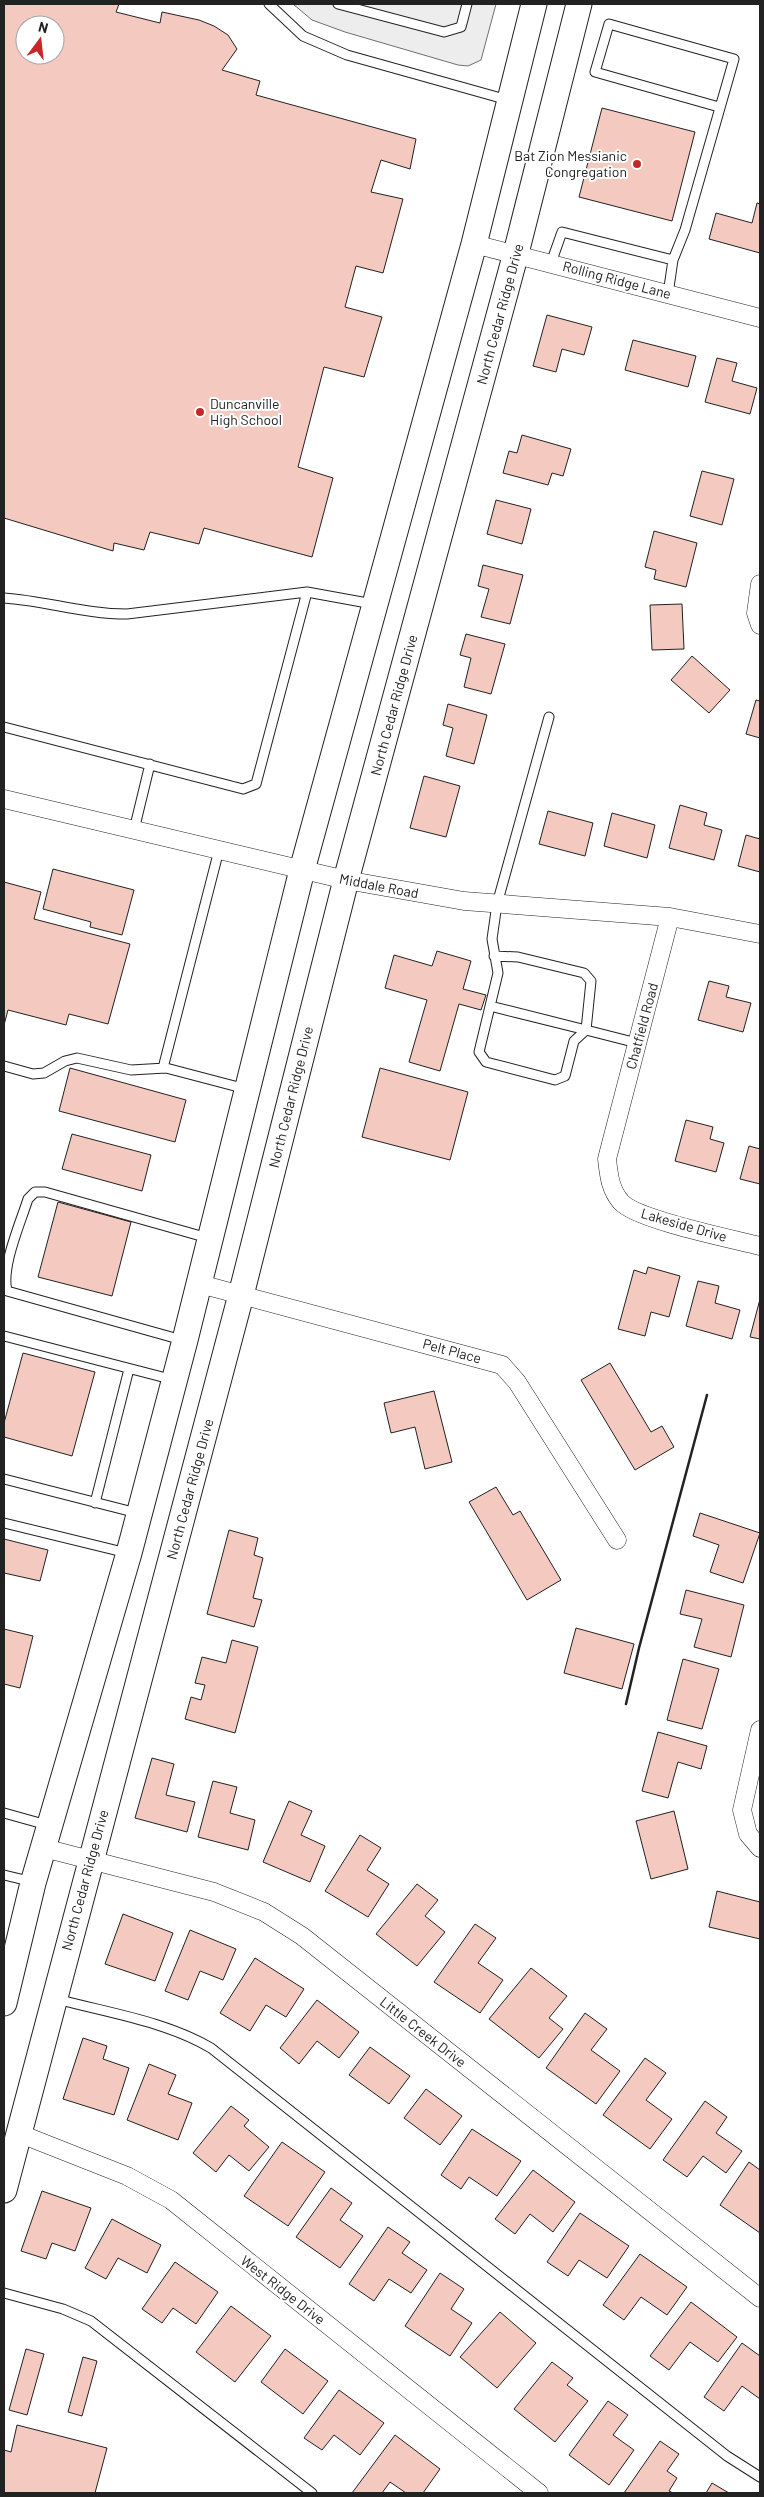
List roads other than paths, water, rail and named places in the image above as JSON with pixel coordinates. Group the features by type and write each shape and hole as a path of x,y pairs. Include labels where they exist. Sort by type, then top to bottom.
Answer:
{"main road":[{"path":"4,2003 33,1883 129,1553 200,1284 302,870 474,244 534,4"},
{"name":"North Cedar Ridge Drive","path":"4,2190 11,2130 54,1998 242,1295 346,880 516,253 579,4"}],"street":[{"name":"Rolling Ridge Lane","path":"474,244 516,253 760,318"},
{"path":"760,584 756,613 760,625"},
{"name":"Middale Road","path":"4,799 346,880 464,901 670,917 760,934"},
{"name":"Chatfield Road","path":"613,1135 670,917"},
{"name":"Lakeside Drive","path":"613,1135 607,1159 609,1184 622,1203 640,1215 760,1246"},
{"name":"Pelt Place","path":"200,1284 502,1365 517,1382 617,1540"},
{"path":"760,1730 742,1810 748,1834 760,1848"},
{"name":"Little Creek Drive","path":"47,1837 90,1860 214,1892 264,1912 302,1936 760,2298"},
{"name":"West Ridge Drive","path":"11,2130 127,2176 171,2200 539,2493"}],"lane":[{"path":"269,4 303,36 347,55 510,101"},
{"path":"338,4 444,32 461,27 467,4"},
{"path":"668,294 673,260 685,230 734,59 609,24 595,72 719,107"},
{"path":"551,263 562,232 673,260"},
{"path":"4,598 25,599 75,610 127,614 307,592 375,604"},
{"path":"4,727 243,789 256,784 307,592"},
{"path":"494,956 518,957 584,973 591,982 586,1030 574,1041 565,1076 555,1080 486,1062 479,1052 498,973 494,956 492,939 497,904 549,717"},
{"path":"134,830 150,764"},
{"path":"163,1068 219,850"},
{"path":"490,1006 637,1043"},
{"path":"4,1066 33,1074 44,1073 65,1060 77,1058 131,1070 163,1068 248,1090"},
{"path":"185,1340 7,1291 5,1281 8,1264 28,1199 35,1192 45,1192 211,1238"},
{"path":"4,1336 174,1380"},
{"path":"95,1503 129,1368"},
{"path":"4,1480 139,1514"},
{"path":"4,1523 129,1553"},
{"path":"4,1813 47,1837"},
{"path":"4,1875 33,1883"},
{"path":"54,1998 169,2029 196,2039 211,2048 726,2456 760,2477"},
{"path":"4,2294 63,2309 91,2321 312,2493"}],"place":[{"name":"Bat Zion Messianic Congregation","path":"637,164"},
{"name":"Duncanville High School","path":"200,412"}]}
